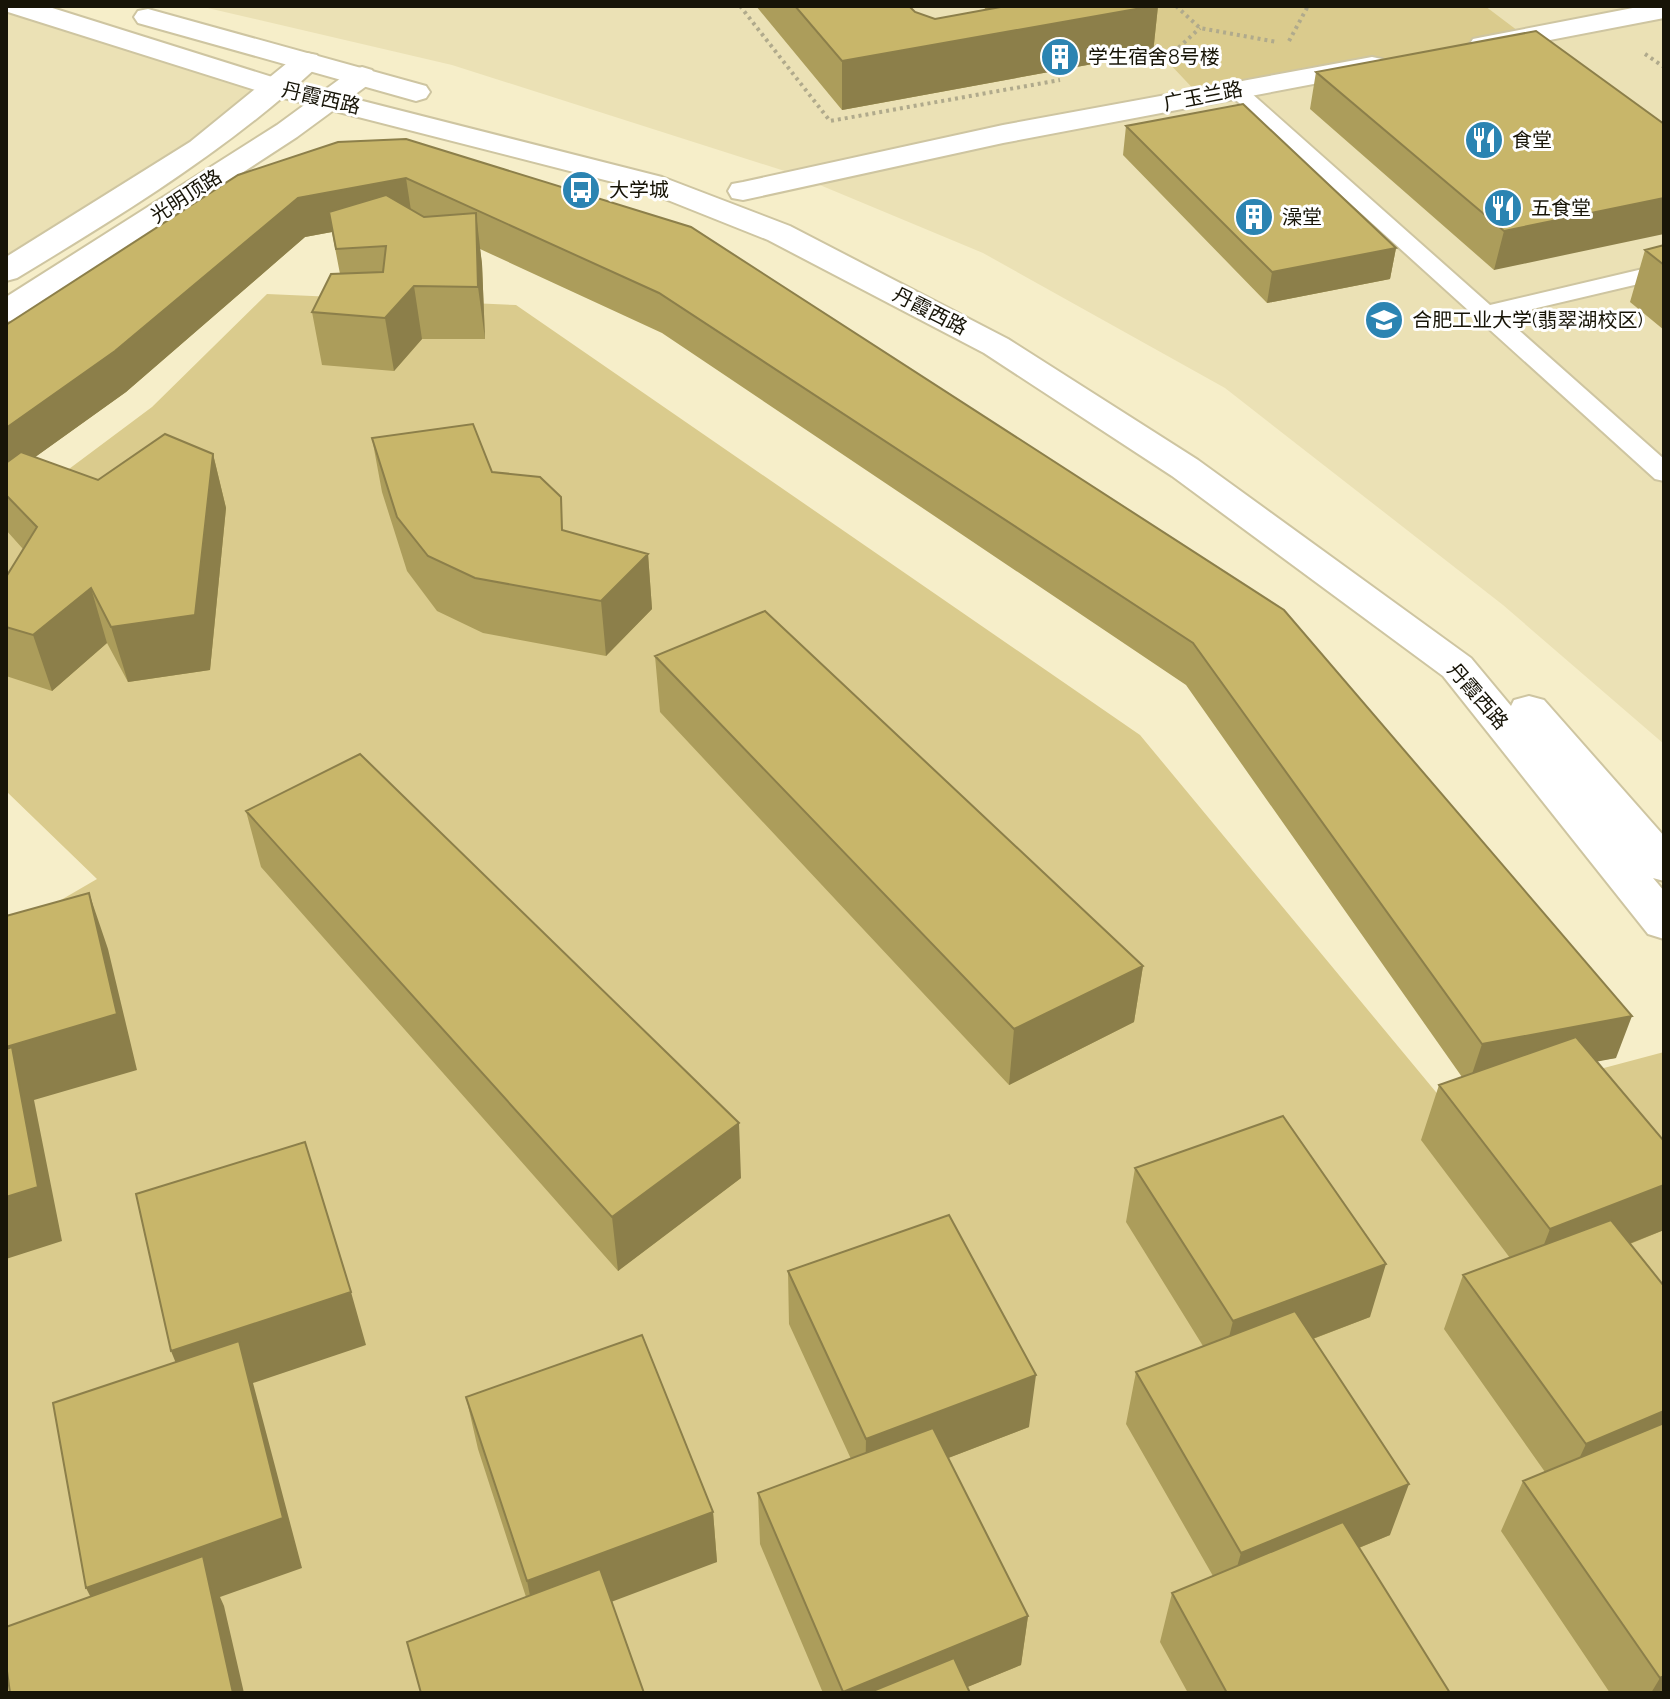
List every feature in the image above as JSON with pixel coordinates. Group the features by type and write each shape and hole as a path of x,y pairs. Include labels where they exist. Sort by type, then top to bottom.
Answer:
{"main road":[{"name":"丹霞西路","path":"18,6 278,88 651,183 779,233 996,346 1185,468 1457,667 1664,922"},
{"name":"丹霞西路","path":"106,6 362,76 743,191 991,317 1192,444 1463,635 1664,865"},
{"path":"1451,51 1664,10"},
{"name":"广玉兰路","path":"743,191 1003,134 1405,59"},
{"name":"光明顶路","path":"6,271 154,182 278,88 307,61"},
{"name":"光明顶路","path":"6,312 287,131 362,76"}],"lane":[{"path":"1235,89 1664,473"},
{"path":"1486,313 1664,271"}],"path":[{"path":"740,6 830,121 1060,80"},
{"path":"1176,6 1200,28 1288,43 1308,6"},
{"path":"1152,63 1167,61 1200,28"},
{"path":"1147,42 1201,97"}],"shaded area":[{"path":"6,6 278,88 6,271"},
{"name":"合肥工业大学(翡翠湖校区)","path":"199,6 1664,6 1664,744 1503,605 1225,388 983,253 791,173 452,65"},
{"path":"1108,6 1485,6 1526,37 1201,97"},
{"path":"267,294 516,305 1140,735 1450,1109 1664,1052 1664,1693 6,1693 6,932 97,879 6,791 6,516 152,407"}],"building":[{"path":"795,6 909,6 915,12 935,19 1006,6 1153,6 842,61"},
{"name":"食堂","path":"1536,31 1664,124 1664,198 1504,231 1316,72"},
{"name":"澡堂","path":"1243,104 1396,248 1272,272 1126,126"},
{"path":"406,139 691,227 1284,610 1632,1016 1482,1044 1193,643 659,293 406,178 298,198 115,351 6,428 6,325 238,175 338,142"},
{"path":"386,195 424,217 476,213 478,287 414,286 385,318 312,312 331,274 383,272 386,246 336,249 329,212"},
{"path":"1664,245 1664,265 1645,250"},
{"path":"473,424 492,472 540,477 561,497 562,530 648,554 601,601 475,578 428,556 397,517 372,438"},
{"path":"165,434 213,454 195,615 111,627 91,588 33,635 6,627 6,577 37,527 6,495 6,463 21,452 98,480"},
{"path":"765,611 1143,966 1014,1029 655,656"},
{"path":"360,754 739,1123 612,1217 246,811"},
{"path":"89,893 117,1014 6,1047 6,916"},
{"path":"1576,1037 1664,1141 1664,1185 1550,1229 1439,1085"},
{"path":"12,1047 38,1187 6,1197 6,1049"},
{"path":"1283,1116 1386,1264 1233,1321 1135,1168"},
{"path":"305,1142 351,1292 171,1351 136,1194"},
{"path":"949,1215 1036,1375 866,1439 788,1271"},
{"path":"1611,1220 1664,1286 1664,1411 1586,1444 1463,1275"},
{"path":"1295,1311 1409,1484 1241,1553 1136,1372"},
{"path":"642,1335 713,1512 527,1581 466,1397"},
{"path":"239,1341 283,1518 86,1588 53,1403"},
{"path":"1664,1423 1664,1676 1660,1678 1523,1481"},
{"path":"933,1428 1028,1616 843,1692 758,1493"},
{"path":"1343,1522 1450,1693 1227,1693 1172,1593"},
{"path":"203,1556 233,1693 10,1693 6,1627"},
{"path":"600,1569 644,1693 421,1693 407,1642"},
{"path":"954,1658 970,1693 868,1693"}],"place":[{"name":"学生宿舍8号楼","path":"1060,57"},
{"name":"食堂","path":"1484,140"},
{"name":"大学城","path":"581,190"},
{"name":"五食堂","path":"1503,208"},
{"name":"澡堂","path":"1254,217"},
{"name":"合肥工业大学(翡翠湖校区)","path":"1384,320"}]}
